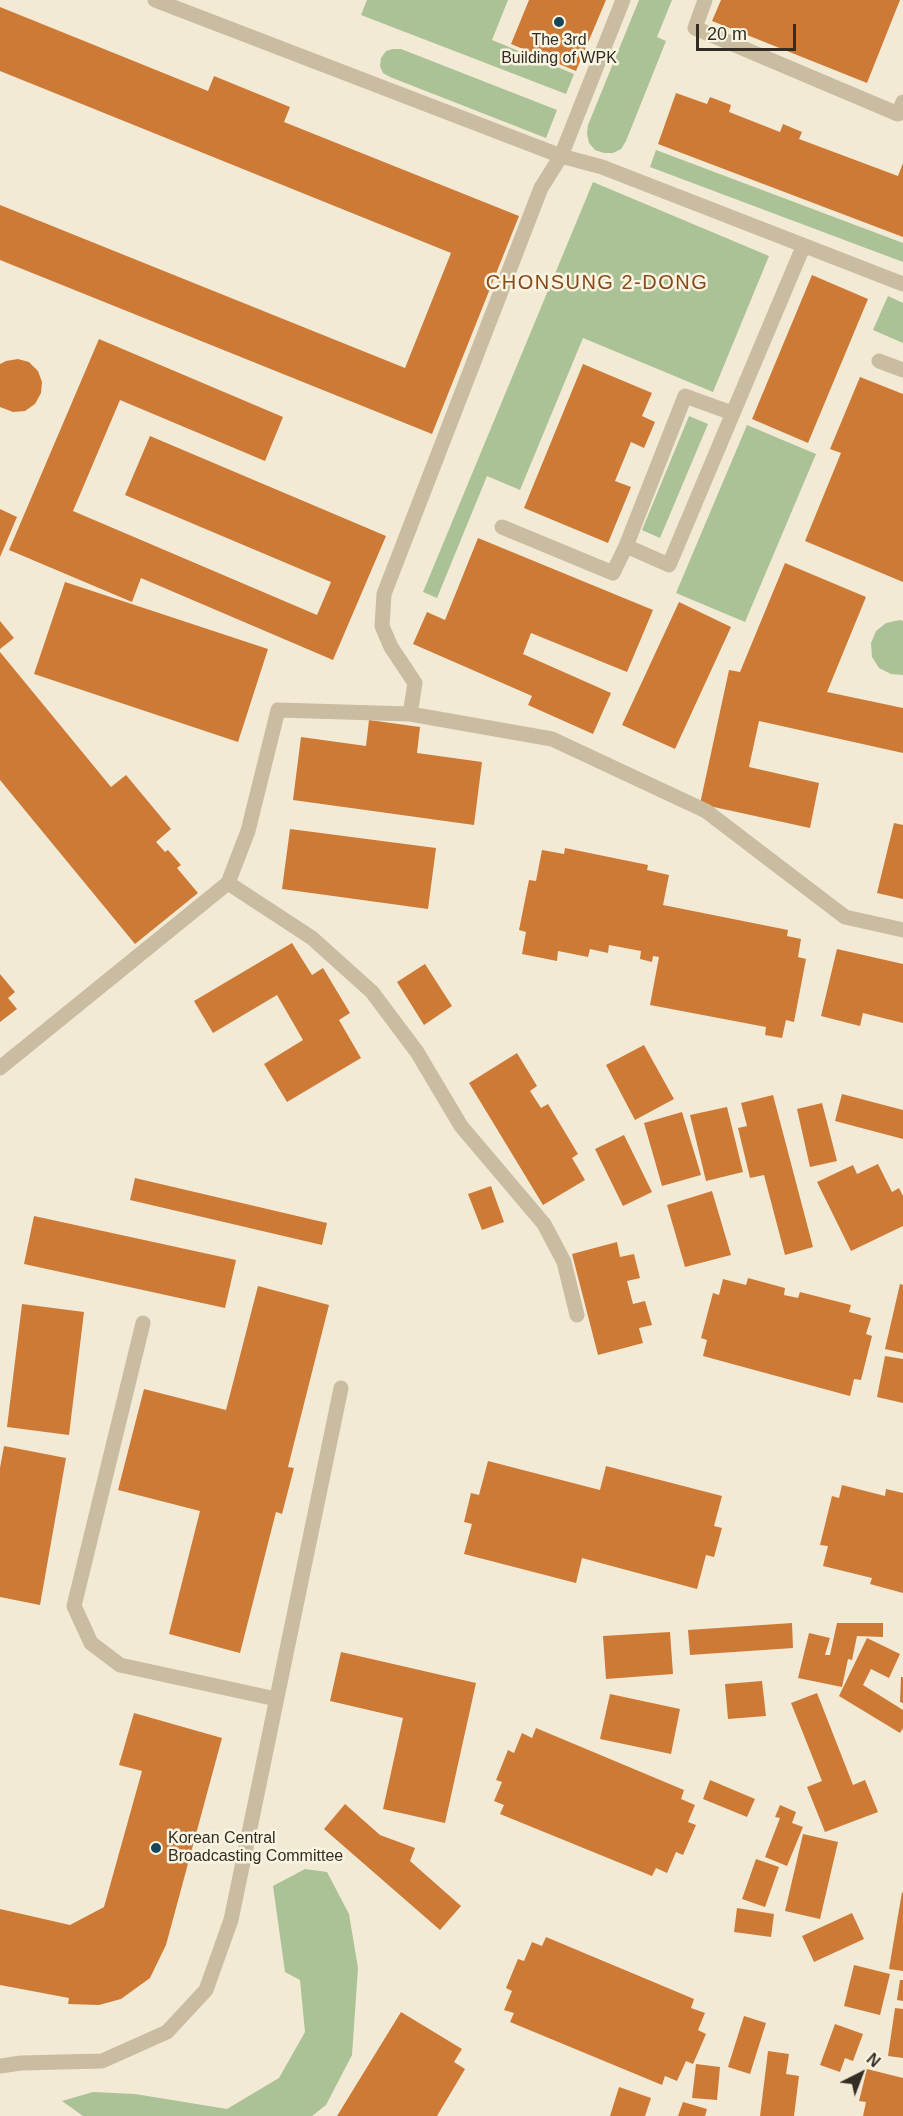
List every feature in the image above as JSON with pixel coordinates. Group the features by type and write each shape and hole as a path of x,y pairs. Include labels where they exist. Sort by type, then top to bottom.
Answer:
{"lane":[{"path":"155,0 561,156 602,167 903,284"},
{"path":"410,714 415,683 391,647 382,626 384,594 541,188 561,156 623,0"},
{"path":"705,0 695,28 898,114 903,102"},
{"path":"626,546 669,566 803,247"},
{"path":"879,361 903,370"},
{"path":"502,527 613,573 626,546 685,396 732,413"},
{"path":"0,1068 228,883 248,831 278,710 410,714 552,739 706,811 845,917 903,930"},
{"path":"228,883 312,938 372,992 417,1052 460,1126 544,1224 564,1262 577,1315"},
{"path":"143,1323 74,1606 91,1643 120,1665 276,1699"},
{"path":"0,2066 21,2063 102,2061 167,2032 206,1990 231,1920 341,1388"}],"green space":[{"path":"367,0 508,0 492,40 574,74 566,94 361,15"},
{"path":"639,0 672,0 657,37 666,41 626,141 621,149 613,153 604,153 595,150 589,143 588,125"},
{"path":"401,49 557,110 546,138 383,73 380,66 381,58 386,51"},
{"path":"656,150 903,243 903,262 650,167"},
{"path":"593,182 769,256 713,392 583,338 520,490 487,476 437,598 423,592"},
{"path":"888,296 903,303 903,343 873,330"},
{"path":"689,416 708,424 660,538 642,530"},
{"path":"747,425 816,454 745,622 676,593"},
{"path":"903,621 903,675 891,674 879,668 872,657 871,643 876,631 886,623"},
{"path":"305,1869 327,1872 349,1914 358,1968 352,2055 326,2105 312,2116 83,2116 62,2101 93,2092 135,2094 227,2109 279,2078 305,2032 300,1980 285,1972 273,1886"}],"building":[{"name":"The 3rd Building of WPK","path":"529,0 606,0 576,71 511,44"},
{"path":"721,0 900,0 867,83 712,21"},
{"path":"0,7 208,91 214,76 290,107 284,122 519,216 432,434 0,260 0,205 405,368 451,253 0,71"},
{"path":"676,93 707,104 710,97 731,105 729,112 780,132 783,124 802,132 799,139 898,176 903,163 903,237 658,144"},
{"path":"812,275 868,299 808,443 752,419"},
{"path":"99,339 283,417 265,461 120,400 73,511 317,615 331,582 125,495 150,436 386,536 333,660 141,578 132,602 9,550"},
{"path":"18,359 29,362 38,371 42,382 41,393 35,404 25,411 13,412 0,407 0,364"},
{"path":"583,364 652,393 642,416 655,422 644,448 631,442 615,481 631,487 608,543 524,508"},
{"path":"860,377 903,394 903,582 805,541 841,453 830,449"},
{"path":"0,509 17,517 0,557"},
{"path":"478,538 653,610 627,672 531,633 523,654 611,693 593,734 528,705 532,696 413,644 427,612 445,620"},
{"path":"785,563 866,597 827,692 903,708 903,753 759,721 749,767 819,783 810,828 700,804 729,670 740,672"},
{"path":"65,582 268,649 238,742 34,674"},
{"path":"679,602 731,627 675,749 622,725"},
{"path":"0,621 14,638 0,649"},
{"path":"0,652 111,787 126,775 171,829 156,842 165,852 168,850 181,865 177,868 198,893 135,944 0,780"},
{"path":"369,720 420,727 417,753 482,762 474,825 293,800 301,737 366,746"},
{"path":"894,823 903,825 903,899 877,893"},
{"path":"290,829 436,848 428,909 282,889"},
{"path":"565,848 648,865 647,870 669,875 663,905 788,930 787,936 801,939 798,957 806,959 794,1022 786,1020 782,1038 765,1035 766,1027 650,1005 659,957 653,956 652,962 640,959 641,951 609,945 608,953 590,949 588,957 558,951 557,961 522,954 526,932 519,930 529,880 536,881 542,850 564,854"},
{"path":"292,943 312,975 323,968 350,1013 339,1020 361,1058 287,1102 264,1064 303,1040 277,995 213,1033 194,1001"},
{"path":"837,949 903,964 903,1023 863,1013 860,1026 821,1016"},
{"path":"425,964 452,1006 424,1025 397,982"},
{"path":"0,974 15,992 8,998 17,1009 0,1022"},
{"path":"644,1045 674,1099 635,1120 606,1065"},
{"path":"517,1053 537,1086 530,1091 541,1108 548,1104 578,1154 572,1158 585,1180 543,1205 469,1083"},
{"path":"842,1094 903,1110 903,1139 835,1121"},
{"path":"773,1095 813,1247 785,1255 764,1175 750,1178 738,1128 747,1126 741,1103"},
{"path":"822,1103 837,1161 810,1167 797,1109"},
{"path":"727,1107 743,1172 706,1181 690,1115"},
{"path":"682,1112 701,1175 662,1186 644,1123"},
{"path":"624,1135 652,1192 623,1206 595,1149"},
{"path":"878,1164 892,1192 899,1188 903,1196 903,1226 851,1251 817,1182 853,1165 857,1174"},
{"path":"135,1178 327,1223 322,1245 130,1200"},
{"path":"491,1186 504,1222 482,1230 468,1194"},
{"path":"712,1191 731,1255 685,1267 667,1205"},
{"path":"34,1216 236,1260 225,1308 24,1264"},
{"path":"617,1242 620,1257 634,1254 640,1278 627,1281 633,1304 645,1301 652,1325 639,1328 643,1343 598,1355 572,1254"},
{"path":"748,1278 785,1288 784,1295 798,1298 800,1292 851,1305 849,1312 871,1318 866,1334 872,1336 861,1380 854,1379 850,1396 703,1356 707,1340 701,1338 713,1293 719,1295 723,1279 746,1285"},
{"path":"900,1284 903,1285 903,1353 885,1349"},
{"path":"258,1286 329,1305 288,1467 294,1468 282,1514 276,1512 240,1653 169,1634 200,1511 118,1490 144,1389 226,1410"},
{"path":"22,1304 84,1312 69,1435 7,1427"},
{"path":"885,1356 903,1359 903,1403 877,1397"},
{"path":"4,1446 66,1458 40,1605 0,1597 0,1468"},
{"path":"488,1461 600,1490 606,1466 722,1496 714,1526 722,1528 714,1557 706,1555 697,1589 582,1558 576,1583 464,1554 472,1524 464,1522 471,1493 479,1495"},
{"path":"842,1485 885,1496 886,1489 903,1493 903,1593 870,1584 872,1578 823,1566 828,1546 820,1545 832,1496 839,1498"},
{"path":"792,1623 793,1648 690,1655 688,1630"},
{"path":"837,1623 883,1623 883,1637 857,1636 852,1660 848,1659 842,1687 798,1678 809,1633 830,1638 825,1655 830,1655"},
{"path":"670,1632 673,1674 606,1679 603,1636"},
{"path":"867,1638 900,1654 889,1678 871,1669 863,1685 903,1710 903,1728 900,1733 839,1696"},
{"path":"341,1652 476,1683 445,1823 383,1809 403,1718 330,1701"},
{"path":"901,1677 903,1677 903,1703 900,1702"},
{"path":"762,1681 766,1716 728,1719 725,1684"},
{"path":"817,1693 853,1785 865,1780 878,1812 825,1832 807,1787 822,1781 791,1703"},
{"path":"610,1694 680,1709 671,1754 600,1739"},
{"name":"Korean Central Broadcasting Committee","path":"134,1713 222,1738 166,1945 150,1978 121,1999 99,2005 68,2004 69,1998 0,1985 0,1909 70,1925 104,1907 142,1771 119,1765"},
{"path":"536,1728 684,1790 681,1799 695,1805 688,1822 696,1825 683,1855 676,1852 667,1873 656,1868 652,1876 500,1814 504,1805 494,1801 502,1782 496,1780 508,1750 514,1753 522,1733 532,1738"},
{"path":"710,1780 755,1799 747,1817 703,1799"},
{"path":"345,1804 380,1835 415,1848 410,1861 461,1906 440,1930 324,1829"},
{"path":"780,1805 796,1812 792,1823 803,1827 787,1866 765,1857 780,1818 775,1817"},
{"path":"803,1834 838,1842 820,1919 785,1911"},
{"path":"756,1859 779,1867 765,1907 742,1899"},
{"path":"903,1893 903,1971 889,1969"},
{"path":"737,1908 774,1914 771,1937 734,1932"},
{"path":"852,1913 864,1939 814,1962 802,1936"},
{"path":"546,1937 694,1999 691,2008 705,2013 698,2030 706,2034 693,2064 686,2061 677,2081 665,2076 662,2085 510,2022 514,2013 504,2010 512,1991 506,1988 518,1959 524,1961 532,1942 542,1946"},
{"path":"854,1965 890,1974 880,2015 844,2006"},
{"path":"900,1980 903,1980 903,2001 897,2000"},
{"path":"895,2008 903,2009 903,2058 888,2056"},
{"path":"401,2012 462,2049 454,2062 465,2069 437,2116 337,2116"},
{"path":"744,2016 766,2023 750,2074 728,2067"},
{"path":"835,2024 863,2034 853,2061 845,2058 840,2072 820,2065"},
{"path":"768,2051 789,2054 786,2074 799,2076 794,2116 760,2116"},
{"path":"696,2064 720,2067 717,2100 692,2098"},
{"path":"867,2069 903,2078 903,2116 863,2116 866,2102 859,2101"},
{"path":"619,2087 651,2098 645,2116 610,2116"},
{"path":"683,2102 707,2109 705,2116 678,2116"}],"place":[{"name":"The 3rd Building of WPK","path":"559,22"},
{"name":"Korean Central Broadcasting Committee","path":"156,1848"}],"district":[{"name":"CHONSUNG 2-DONG","path":"597,283"}]}
